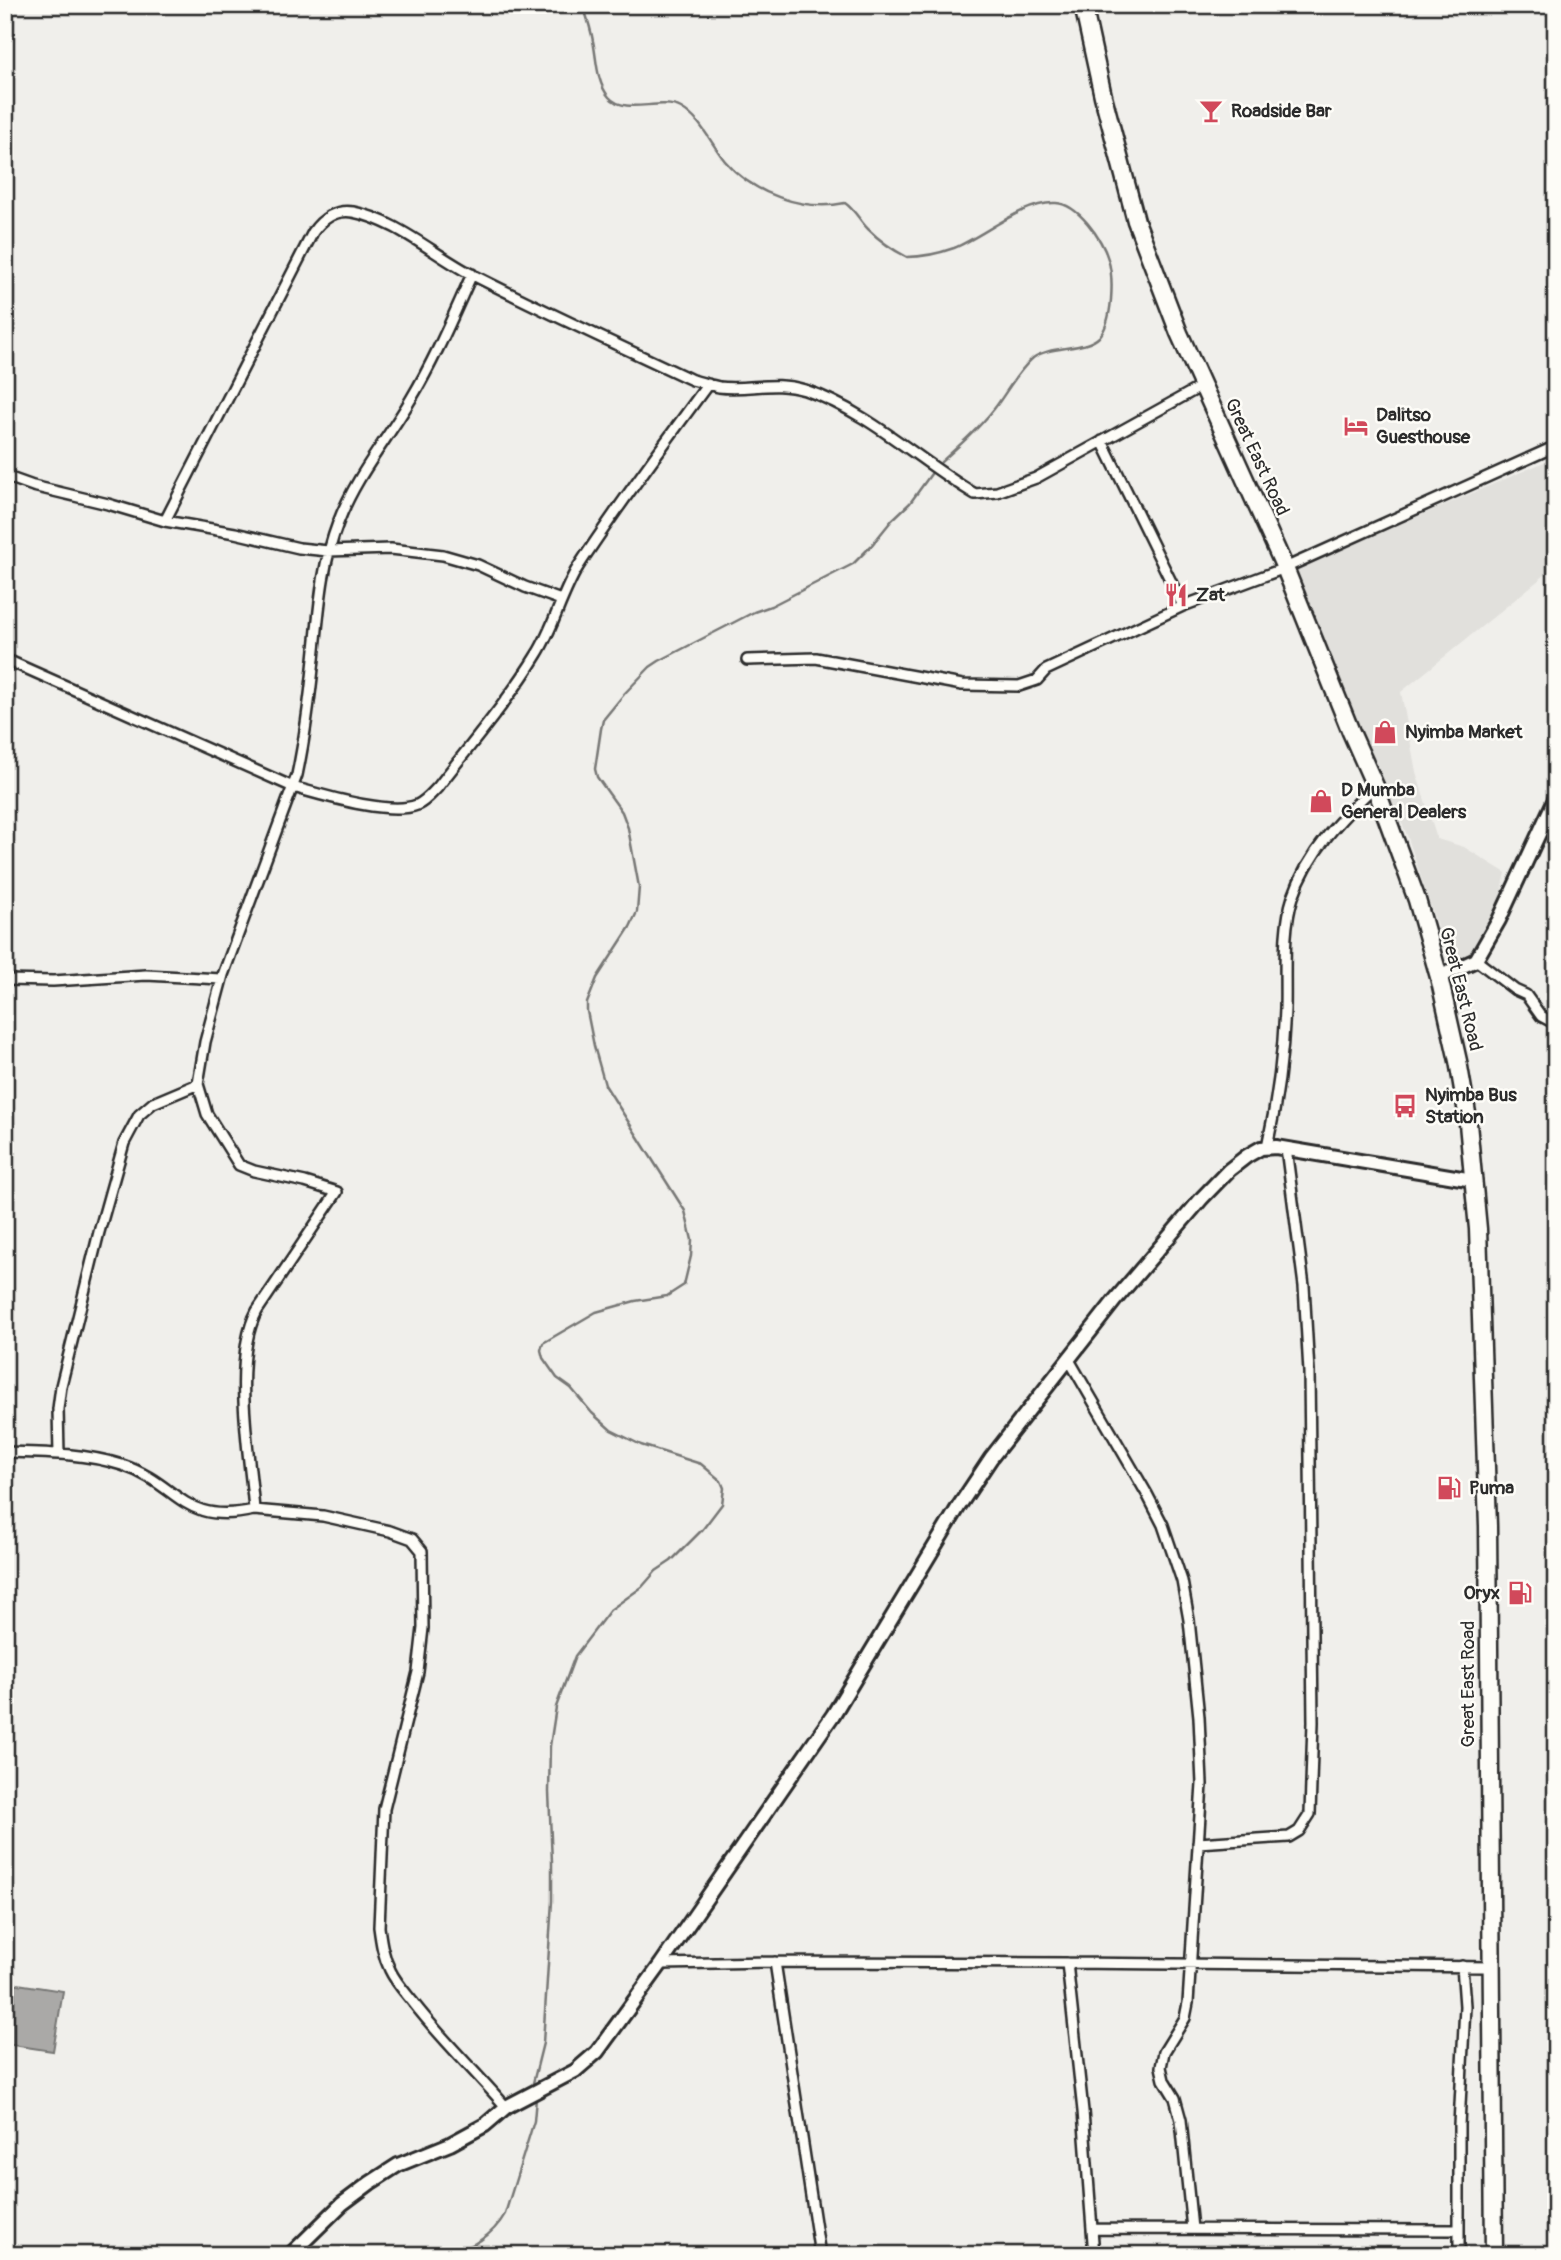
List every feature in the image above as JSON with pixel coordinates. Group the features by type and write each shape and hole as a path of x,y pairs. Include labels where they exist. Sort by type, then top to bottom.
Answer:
{"highway":[{"name":"Great East Road","path":"1083,5 1103,96 1136,221 1179,333 1285,568 1375,786 1417,900 1439,977 1465,1100 1478,1228 1488,1526 1494,2255"}],"street":[{"path":"165,521 313,232 332,214 347,212 392,227 472,274 692,380 718,387 775,384 803,390 836,403 975,494 997,492 1036,478 1202,386"},
{"path":"254,1510 246,1411 245,1366 249,1327 337,1192 239,1166 206,1114 198,1084 205,1042 221,979 293,787 303,744 328,551 351,493 425,374 472,274"},
{"path":"5,659 293,787 381,807 409,807 424,801 529,667 544,643 575,572 708,384"},
{"path":"1102,441 1183,606"},
{"path":"747,660 816,658 961,685 1019,686 1037,680 1046,670 1183,606 1285,568 1556,446"},
{"path":"5,476 165,521 299,548 328,551 391,549 443,555 478,565 561,600"},
{"path":"1267,1147 1283,1046 1288,920 1292,900 1317,850 1375,786"},
{"path":"1439,977 1476,960 1499,920 1556,797"},
{"path":"1476,960 1514,990 1526,995 1541,1016 1556,1024"},
{"path":"5,980 53,981 146,975 221,979"},
{"path":"59,1454 58,1409 61,1386 124,1143 139,1115 153,1103 198,1084"},
{"path":"290,2255 342,2204 370,2183 398,2165 450,2144 485,2125 506,2108 575,2071 597,2052 834,1715 959,1506 991,1458 1068,1358 1202,1198 1229,1170 1247,1156 1267,1147 1474,1180"},
{"path":"1198,1843 1289,1837 1299,1831 1307,1821 1311,1803 1309,1372 1304,1286 1286,1148"},
{"path":"1068,1358 1158,1515 1182,1581 1189,1620 1199,1717 1202,1784 1188,2003 1185,2018 1164,2052 1161,2073 1175,2098 1181,2120 1192,2229"},
{"path":"5,1452 90,1456 135,1470 190,1507 206,1512 223,1514 254,1510 323,1516 390,1531 412,1539 422,1551 423,1628 418,1672 384,1809 381,1942 390,1970 432,2028 474,2070 506,2108"},
{"path":"775,1962 820,2255"},
{"path":"661,1964 1067,1962 1492,1967"},
{"path":"1067,1962 1094,2255"},
{"path":"1460,2255 1459,2125 1465,2018 1462,1966"},
{"path":"1092,2229 1459,2230"}],"shaded area":[{"name":"Nyimba Market","path":"1556,457 1556,566 1401,692 1416,772 1437,839 1464,847 1506,873 1496,915 1476,958 1450,965 1407,835 1291,571"},
{"path":"5,1982 63,1991 53,2051 5,2044"}],"waterway":[{"path":"583,5 599,77 609,97 624,105 663,104 681,108 700,125 725,161 749,182 764,191 796,202 812,205 845,203 877,237 907,257 954,248 1017,213 1043,204 1064,205 1073,209 1088,224 1100,242 1110,267 1110,311 1104,330 1093,341 1049,351 1033,358 988,416 941,462"},
{"path":"533,2083 543,2043 552,1901 549,1792 550,1746 556,1707 575,1656 610,1610 642,1587 703,1529 722,1504 724,1488 721,1481 701,1464 641,1445 611,1430 571,1388 557,1378 543,1358 541,1350 543,1343 596,1312 635,1301 667,1296 684,1285 691,1256 692,1240 685,1211 605,1085 587,1011 587,1003 597,978 637,912 639,887 628,828 622,812 597,777 595,769 603,720 625,693 659,661 853,564 910,503 931,474"},
{"path":"447,2255 480,2240 494,2229 505,2214 534,2121 536,2098"}],"place":[{"name":"Roadside Bar","path":"1211,111"},
{"name":"Dalitso Guesthouse","path":"1356,426"},
{"name":"Zat","path":"1176,595"},
{"name":"Nyimba Market","path":"1385,732"},
{"name":"D Mumba General Dealers","path":"1321,801"},
{"name":"Nyimba Bus Station","path":"1405,1106"},
{"name":"Puma","path":"1449,1488"},
{"name":"Oryx","path":"1520,1593"}]}
